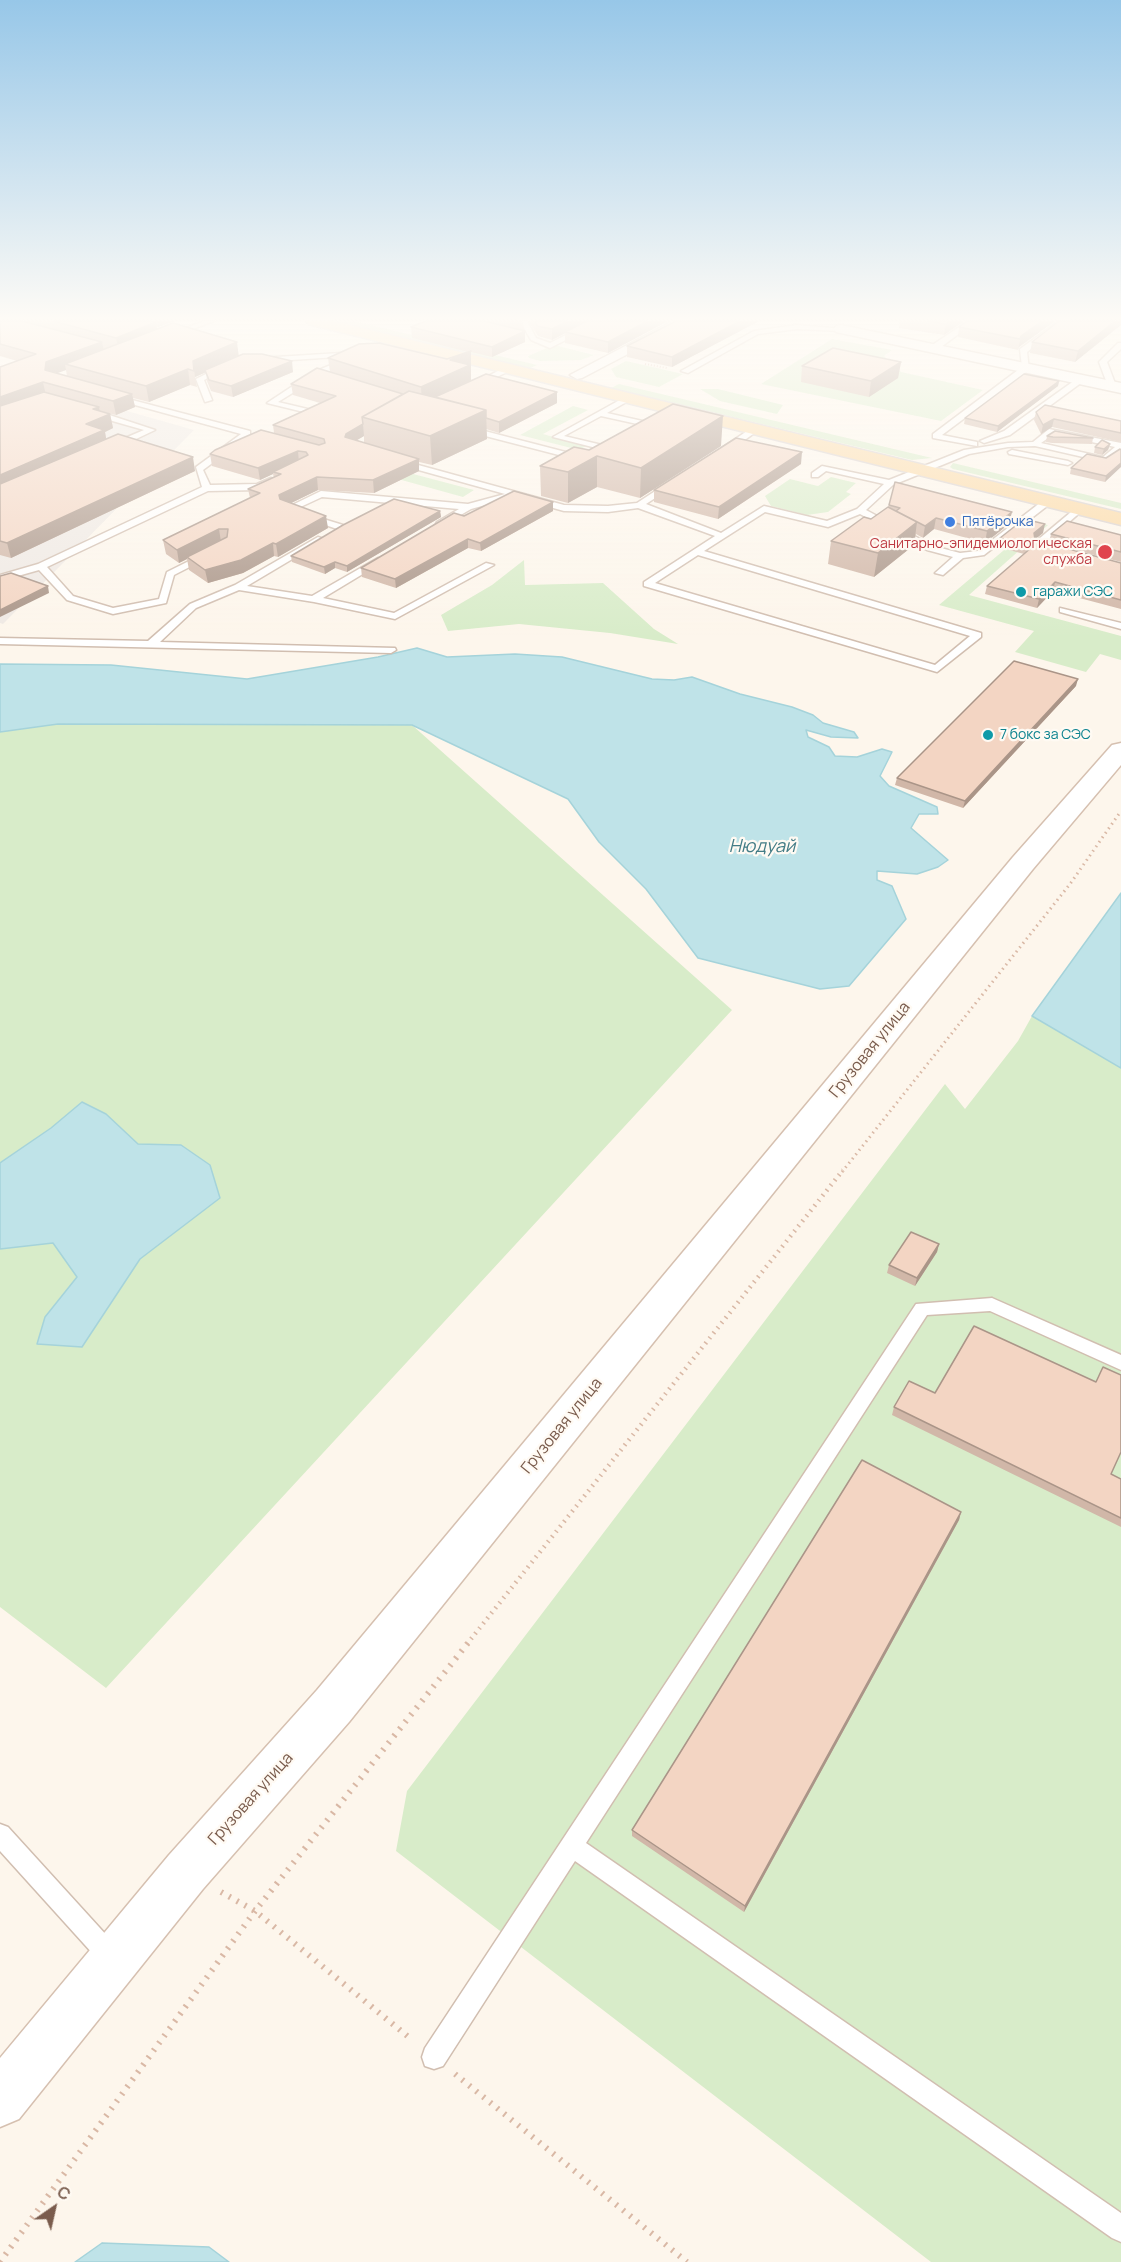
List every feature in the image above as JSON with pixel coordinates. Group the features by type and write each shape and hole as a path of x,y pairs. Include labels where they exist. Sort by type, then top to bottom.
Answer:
{"main road":[{"path":"746,427 1121,519"},
{"name":"Грузовая улица","path":"0,2100 115,1962 186,1872 333,1706 1023,863 1121,750"}],"lane":[{"path":"108,449 151,430 139,427"},
{"path":"223,427 257,436"},
{"path":"457,427 590,461 581,466"},
{"path":"574,427 557,436 615,452 624,447"},
{"path":"649,432 657,428 651,427"},
{"path":"948,427 936,436 974,444 1007,433 1016,427"},
{"path":"716,456 756,429"},
{"path":"1035,444 1052,431 1121,446"},
{"path":"207,488 199,469 247,433"},
{"path":"1051,448 1069,435"},
{"path":"1071,452 1088,439"},
{"path":"1089,456 1105,442"},
{"path":"967,452 974,444"},
{"path":"697,552 977,634 937,669 647,584 697,552 722,536 765,509 828,524 860,511 890,483 967,452 1008,445 1035,444 1105,460 1121,446"},
{"path":"967,452 1014,452 1068,463"},
{"path":"386,458 525,499 564,508 608,509 639,505 677,480"},
{"path":"815,475 825,468 890,483"},
{"path":"0,578 41,566 207,488 258,487 276,479"},
{"path":"525,499 534,493"},
{"path":"151,644 193,606 238,587 344,525 286,510 321,494 468,507"},
{"path":"427,532 468,507 511,495"},
{"path":"376,508 395,499"},
{"path":"860,511 930,548 960,556 981,553 1048,501"},
{"path":"639,505 722,536"},
{"path":"1058,550 1037,545 1066,526 1080,509"},
{"path":"41,566 70,598 113,611 163,601 170,574 216,551"},
{"path":"314,598 386,556"},
{"path":"940,573 960,556"},
{"path":"238,587 314,598 395,616 489,565"},
{"path":"1063,610 1121,626"},
{"path":"0,640 391,650"},
{"path":"434,2057 922,1309 992,1304 1121,1363"},
{"path":"0,1835 115,1962"},
{"path":"572,1846 1121,2229"}],"path":[{"path":"0,2262 255,1911 1037,926 1070,884 1121,811"}],"shaded area":[{"path":"0,427 182,427 194,430 3,624 0,623"}],"green space":[{"path":"535,427 557,427 543,434 586,446 579,450 520,435"},
{"path":"772,427 799,427 932,458 912,460"},
{"path":"953,463 1121,503 1121,509 953,469 950,467"},
{"path":"398,470 474,490 463,497 387,476"},
{"path":"831,477 856,483 846,492 851,494 828,512 807,515 771,506 765,496 790,479 818,486"},
{"path":"1036,523 1048,525 969,595 1121,636 1121,660 1100,654 1086,672 1015,652 1034,631 939,605"},
{"path":"524,560 525,585 603,583 654,629 678,644 610,633 519,624 448,631 441,615 492,585"},
{"path":"58,724 412,725 732,1010 106,1688 0,1607 0,732"},
{"path":"1032,1016 1121,1068 1121,2262 931,2262 396,1851 407,1791 945,1084 965,1109 1018,1041"}],"water":[{"name":"Нюдуай","path":"417,648 447,657 515,654 562,657 652,679 674,680 692,677 740,694 792,707 813,715 823,723 854,732 858,738 831,737 806,730 808,737 829,747 835,756 857,757 882,749 892,752 880,776 889,786 937,807 938,814 919,814 911,828 948,860 938,867 917,874 877,871 877,880 892,886 906,919 849,986 820,989 698,958 646,889 599,842 568,799 412,725 58,724 0,732 0,664 111,665 247,679 378,657"},
{"path":"1121,893 1121,1068 1032,1016"},
{"path":"82,1102 106,1114 138,1144 181,1145 210,1165 220,1198 140,1259 82,1347 37,1344 45,1317 77,1277 53,1243 0,1249 0,1163 51,1128"},
{"path":"102,2243 209,2247 229,2262 75,2262"}],"building":[{"path":"0,427 94,427 104,430 0,475"},
{"path":"279,427 359,427 345,437 419,459 373,480 317,477 279,495 280,499 326,516 276,544 273,543 241,560 205,570 187,557 227,537 228,529 219,529 177,550 163,540 260,493 248,489 281,474 273,472 308,455 306,452 298,451 258,468 210,454 215,450 261,430 319,445 325,443 324,439"},
{"path":"396,427 450,427 430,436"},
{"path":"632,427 706,427 641,468 597,456 568,472 540,466 574,447 589,450"},
{"path":"1090,427 1121,427 1121,433"},
{"path":"1055,431 1093,438 1047,436"},
{"path":"118,434 193,457 7,543 0,541 0,484"},
{"path":"736,438 802,452 719,507 654,490"},
{"path":"1102,440 1110,444 1104,449 1095,447"},
{"path":"1120,449 1121,463 1106,476 1071,468 1087,454 1106,458"},
{"path":"895,482 1012,512 987,531 936,518 925,526 896,511 900,508 889,505"},
{"path":"514,491 553,502 480,543 468,539 395,579 361,568 454,513 464,516"},
{"path":"394,499 440,511 347,566 335,562 324,567 291,556 343,525"},
{"path":"888,507 917,522 878,553 831,541 864,517 871,519"},
{"path":"1024,519 1045,524 1034,533 1035,540 1121,563 1121,600 1055,582 1039,599 987,586 1032,547 1000,538"},
{"path":"1067,521 1121,535 1121,552 1051,534"},
{"path":"11,573 48,586 0,610 0,576"},
{"name":"7 бокс за СЭС","path":"1014,661 1078,679 965,801 897,778"},
{"path":"911,1232 939,1244 917,1278 889,1265"},
{"path":"974,1326 1096,1382 1103,1367 1121,1375 1121,1452 1111,1474 1121,1479 1121,1518 894,1407 909,1381 935,1393"},
{"path":"862,1460 961,1512 745,1906 632,1830"}],"place":[{"name":"Пятёрочка","path":"950,522"},
{"name":"Санитарно-эпидемиологическая служба","path":"1105,552"},
{"name":"гаражи СЭС","path":"1021,592"},
{"name":"7 бокс за СЭС","path":"988,735"}]}
